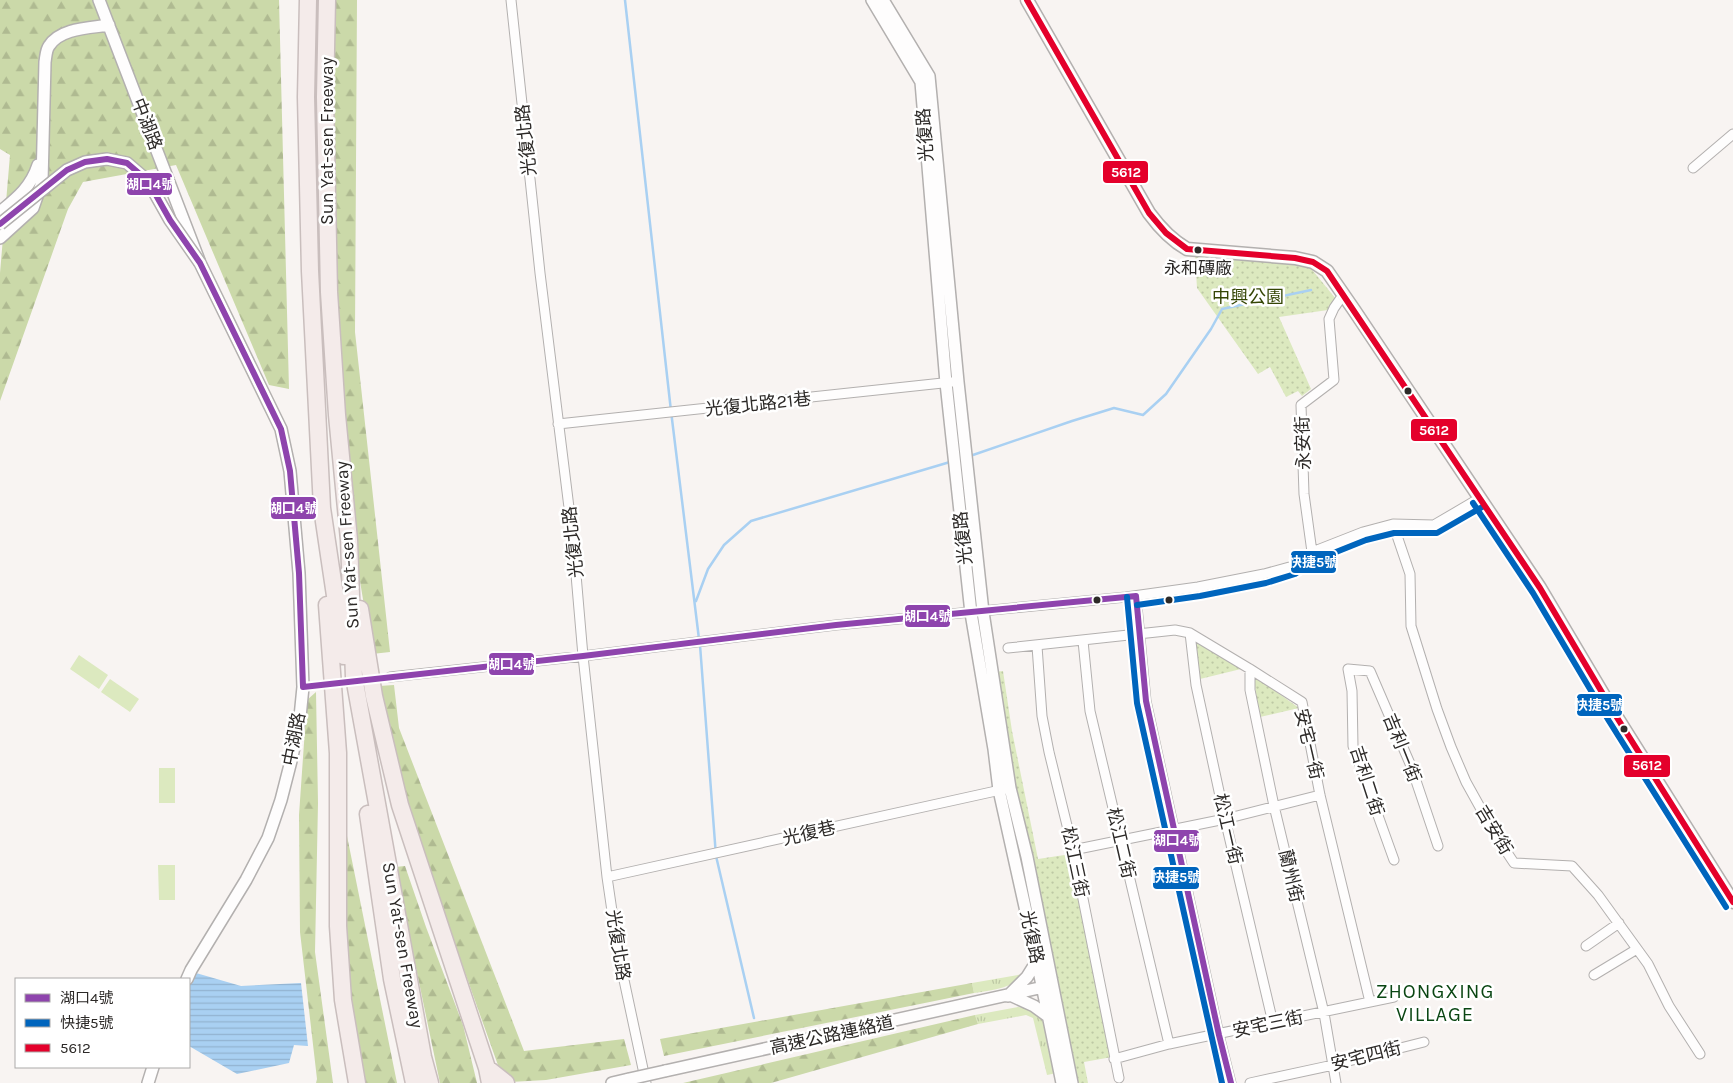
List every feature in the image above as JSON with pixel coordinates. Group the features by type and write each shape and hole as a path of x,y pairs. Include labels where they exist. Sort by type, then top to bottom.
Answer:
{"highway":[{"name":"Sun Yat-sen Freeway","path":"308,0 306,97 310,271 322,508 392,979 414,1083"},
{"name":"Sun Yat-sen Freeway","path":"327,0 325,97 329,292 337,415 350,540 354,678 423,1057 430,1083"},
{"path":"322,508 328,629 338,753 338,926 343,1000 356,1080"},
{"path":"350,540 374,696 400,805 489,1076 506,1083"}],"main road":[{"path":"1027,0 1149,213 1167,235 1187,249 1295,258 1313,262 1327,271 1540,588 1616,716 1733,902"}],"street":[{"name":"中湖路","path":"99,0 200,263 281,429 290,471 299,573 303,687 300,717 292,758 281,800 268,838 246,880 187,978"},
{"name":"光復北路","path":"511,0 540,273 573,540 583,656 607,877 618,952 646,1083"},
{"name":"光復路","path":"872,0 921,82 952,382 967,464 1005,789 1026,857 1047,986 1072,1083"},
{"name":"光復路","path":"883,0 929,76 952,382 953,451 971,613 1037,961 1047,986 1049,1017 1062,1083"},
{"path":"0,238 33,208 42,182 47,48 55,38 67,33 109,25"},
{"path":"1692,168 1733,134"},
{"path":"0,212 28,188 35,176 42,153"},
{"path":"0,224 67,170 85,162 107,159 127,163 148,180 170,220 200,263"},
{"name":"永安街","path":"1312,552 1304,494 1301,405 1334,380 1329,319 1334,308 1344,295"},
{"name":"光復北路21巷","path":"558,424 952,382"},
{"path":"390,677 883,620 1136,596 1198,587 1264,574 1293,566 1312,552 1363,532 1393,524 1434,525 1480,498"},
{"name":"吉安街","path":"1393,524 1410,574 1411,626 1437,709 1466,782 1496,836 1514,863 1572,866 1598,895 1648,964 1669,1006 1700,1054"},
{"path":"1136,596 1146,701 1231,1083"},
{"name":"安宅一街","path":"1008,648 1175,630 1190,633 1250,668 1302,702 1320,795 1370,1002"},
{"name":"松江一街","path":"1190,633 1196,685 1225,819 1273,1022"},
{"name":"松江二街","path":"1083,640 1090,711 1169,1044"},
{"name":"松江三街","path":"1036,646 1042,716 1073,850 1119,1078"},
{"name":"蘭州街","path":"1250,668 1250,690 1274,806 1324,1013 1336,1083"},
{"name":"吉利一街","path":"1348,670 1370,671 1411,766 1438,846"},
{"name":"吉利二街","path":"1348,670 1352,691 1354,746 1394,860"},
{"name":"光復巷","path":"607,877 1005,789"},
{"path":"1073,850 1225,819 1320,795"},
{"path":"1586,946 1619,923"},
{"path":"1594,975 1637,949"},
{"path":"1037,961 1027,977 1009,996 1034,1006 1049,1017"},
{"name":"高速公路連絡道","path":"612,1083 1047,986"},
{"name":"安宅三街","path":"1114,1059 1169,1044 1394,997"},
{"name":"安宅四街","path":"1250,1083 1333,1065 1424,1042"},
{"path":"148,1083 153,1068"}],"green space":[{"path":"0,0 279,0 289,389 269,385 176,165 83,182 68,209 0,401 0,273 10,155 0,149"},
{"path":"334,0 357,0 355,332 390,652 372,654 345,490 330,290"},
{"name":"中興公園","path":"1195,256 1309,266 1336,299 1328,310 1279,317 1311,389 1302,396 1298,391 1286,397 1270,367 1258,374 1197,288"},
{"path":"1193,638 1241,669 1200,679"},
{"path":"79,655 108,675 99,689 70,669"},
{"path":"1003,671 1012,731 1038,859 1071,854 1112,1057 1084,1062 1088,1083 1075,1083 1012,787 995,672"},
{"path":"1253,675 1299,708 1260,717"},
{"path":"110,679 139,699 130,712 101,692"},
{"path":"394,685 399,728 524,1051 624,1039 631,1065 546,1080 510,1082 499,1068 411,821 379,686"},
{"path":"316,692 318,803 315,952 333,1083 316,1083 300,932 299,815 307,700"},
{"path":"159,768 175,768 175,803 159,803"},
{"path":"347,836 397,1083 365,1083 352,1016 341,865"},
{"path":"158,865 175,865 175,900 159,900"},
{"path":"405,866 463,1025 477,1083 440,1083 395,867"},
{"path":"1023,974 1007,986 974,993 972,983"},
{"path":"972,983 974,993 664,1056 660,1039"},
{"path":"1018,1007 1038,1015 1044,1023 1051,1041 1057,1073 1047,1075 1033,1018 1026,1015 978,1024 975,1015"},
{"path":"975,1015 978,1024 771,1083 683,1083"}],"water":[{"path":"196,973 241,986 301,983 308,1046 294,1045 289,1063 237,1074 190,1047 191,976"}],"waterway":[{"path":"625,0 671,411 699,639"},
{"path":"970,456 1114,408 1143,415 1166,394 1211,329 1222,309 1311,290"},
{"path":"696,601 708,569 724,545 751,521 950,462"},
{"path":"700,645 716,856 754,1018"}],"tunnel":[{"path":"303,687 390,677"}],"transit line":[{"name":"5612","path":"1027,0 1149,213 1166,233 1187,249 1295,258 1313,262 1327,271 1540,588 1616,716 1733,902"},
{"name":"湖口4號","path":"0,224 67,170 85,162 107,159 127,163 148,181 170,220 200,263 281,429 290,471 299,573 303,687"},
{"name":"快捷5號","path":"1473,503 1533,593 1609,721 1726,907"},
{"name":"快捷5號","path":"1137,605 1200,596 1266,583 1295,574 1316,560 1366,540 1394,533 1437,533 1484,506"},
{"name":"湖口4號","path":"1136,596 1146,701 1231,1083"},
{"name":"湖口4號","path":"303,687 583,656 836,625 1136,596"},
{"name":"快捷5號","path":"1127,597 1137,703 1222,1083"}],"place":[{"name":"永和磚廠","path":"1198,250"}],"district":[{"name":"ZHONGXING VILLAGE","path":"1435,1002"}]}
